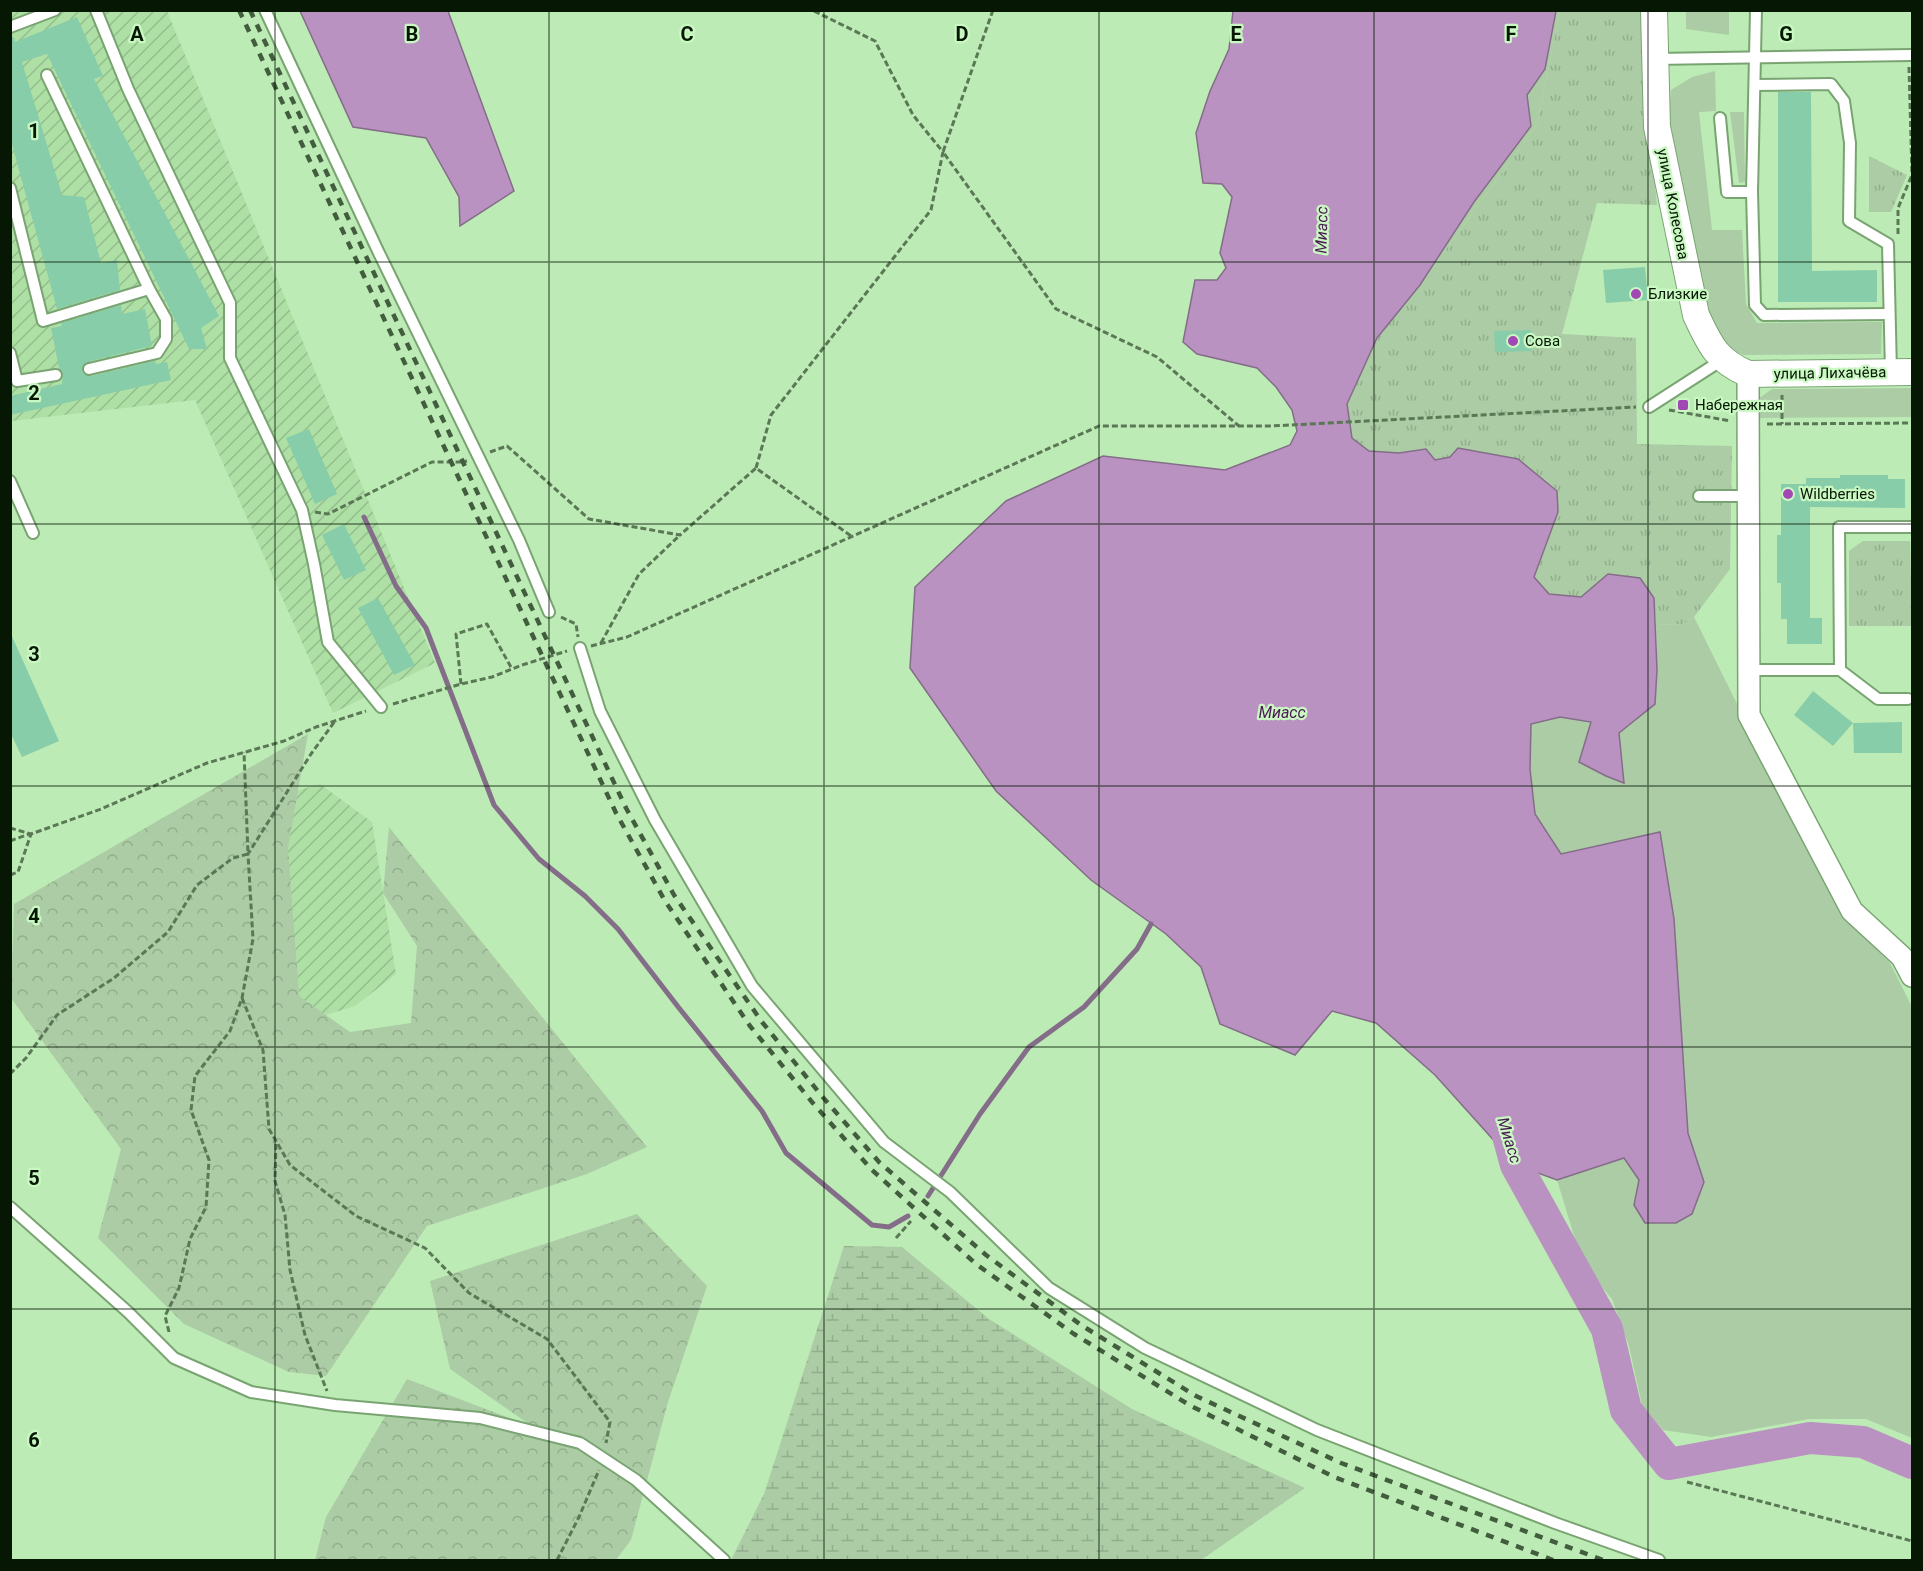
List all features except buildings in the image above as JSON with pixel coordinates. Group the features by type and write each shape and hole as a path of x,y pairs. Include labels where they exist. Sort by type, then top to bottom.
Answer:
{"street":[{"name":"улица Колесова","path":"1653,10 1657,128 1696,315 1722,360 1731,367 1748,374"},
{"name":"улица Лихачёва","path":"1748,374 1902,373"},
{"path":"1748,374 1749,715 1852,911 1907,959 1912,976"}],"lane":[{"path":"10,27 56,10"},
{"path":"96,10 128,89 230,303 230,358 302,510 328,642 381,707"},
{"path":"265,10 358,209 519,540 549,612"},
{"path":"1756,10 1752,192 1755,304 1764,315 1889,314"},
{"path":"1654,59 1911,55"},
{"path":"47,75 149,289 166,319 166,339 157,354 89,369"},
{"path":"1755,85 1831,84 1844,101 1850,143 1849,221 1888,244 1889,314 1902,373"},
{"path":"1720,118 1727,192 1752,192"},
{"path":"10,188 43,321 149,289"},
{"path":"10,353 16,381 56,375"},
{"path":"1649,407 1722,360"},
{"path":"10,481 33,533"},
{"path":"1699,496 1748,496"},
{"path":"1840,670 1839,527 1912,527"},
{"path":"580,648 604,721 655,820 752,986 884,1142 950,1192 1049,1288 1145,1348 1317,1430 1555,1523 1659,1560"},
{"path":"1749,670 1840,670 1878,699 1908,699"},
{"path":"10,1207 128,1312 174,1358 250,1392 335,1405 480,1418 580,1443 636,1480 724,1560"}],"path":[{"path":"812,10 875,41 913,115 943,152 1056,309 1157,357 1239,426"},
{"path":"601,643 639,574 756,468 771,415 931,210 943,152 993,10"},
{"path":"1898,235 1898,208 1912,175 1911,55"},
{"path":"10,840 101,809 207,763 284,741 337,719 492,677 554,654 627,637 1099,426 1271,426 1649,407 1748,424 1912,423"},
{"path":"302,510 328,514 432,462 462,462 507,446 589,519 680,535"},
{"path":"756,468 851,536"},
{"path":"549,612 576,624 580,648"},
{"path":"461,684 456,634 487,624 512,669"},
{"path":"10,1074 26,1058 57,1015 114,978 168,932 197,885 233,858 248,855 310,754 337,719"},
{"path":"174,1358 165,1316 179,1288 190,1239 206,1207 209,1171 209,1160 191,1110 195,1076 230,1031 242,998 252,939 244,752"},
{"path":"10,828 31,834"},
{"path":"10,875 18,872 31,834"},
{"path":"242,998 263,1050 269,1129 290,1165 356,1216 425,1248 469,1293 548,1339 610,1422 604,1458 579,1517 557,1560"},
{"path":"276,1142 275,1181 285,1215 290,1270 305,1335 322,1380 335,1405"},
{"path":"896,1239 911,1221"},
{"path":"1687,1482 1912,1541"}],"shaded area":[{"path":"10,11 167,11 435,663 333,713 195,400 11,421"},
{"path":"320,784 372,822 396,974 355,1006 316,1018 283,991 275,866 291,792"}],"green space":[{"path":"1556,11 1560,11 1537,125 1420,285 1474,202 1531,126 1527,95 1545,69"},
{"path":"1560,11 1644,11 1649,127 1657,205 1597,203 1562,334 1636,338 1637,444 1732,446 1730,569 1694,617 1683,624 1656,625 1654,598 1608,574 1581,597 1549,594 1534,578 1545,548 1557,490 1518,459 1458,448 1450,457 1435,460 1426,449 1399,453 1369,451 1352,438 1347,404 1377,338 1420,285 1537,125"},
{"path":"1686,11 1729,11 1729,35 1686,29"},
{"path":"1715,71 1716,111 1699,112 1712,230 1742,230 1746,304 1757,323 1882,322 1881,354 1744,355 1731,350 1709,320 1668,121 1671,90 1692,77"},
{"path":"1730,112 1744,112 1745,182 1739,183"},
{"path":"1869,156 1907,175 1891,212 1869,212"},
{"path":"1912,388 1912,417 1755,418 1758,399 1772,389"},
{"path":"1863,541 1910,541 1912,626 1849,626 1849,551"},
{"path":"1694,617 1841,914 1890,963 1912,1007 1912,1438 1866,1419 1809,1419 1711,1437 1663,1430 1642,1405 1629,1346 1612,1299 1583,1265 1557,1180 1624,1158 1639,1180 1634,1205 1645,1223 1676,1223 1704,1182 1688,1133 1674,919 1660,833 1561,854 1535,814 1530,769 1531,723 1560,717 1591,722 1619,733 1655,704 1656,625 1683,624"},
{"path":"308,734 288,848 299,996 350,1032 411,1023 417,946 383,893 389,827 647,1147 587,1174 427,1226 326,1376 289,1372 184,1324 98,1238 121,1149 11,998 14,904"},
{"path":"637,1214 707,1286 668,1402 631,1540 616,1560 315,1560 326,1517 407,1379 533,1427 450,1369 430,1281"},
{"path":"844,1246 902,1247 989,1319 1132,1409 1305,1488 1201,1560 731,1560 764,1494"}],"water":[{"path":"300,11 448,11 514,191 460,226 459,197 426,138 353,127"},
{"name":"Миасс","path":"1233,11 1556,11 1545,69 1527,95 1531,126 1474,202 1420,285 1377,338 1347,404 1352,438 1369,451 1399,453 1426,449 1435,460 1450,457 1458,448 1518,459 1557,491 1558,512 1534,577 1549,594 1581,597 1608,574 1640,578 1654,598 1657,670 1655,704 1619,733 1624,783 1579,762 1591,722 1560,717 1531,724 1530,769 1535,814 1561,854 1660,832 1674,919 1688,1133 1704,1182 1692,1214 1676,1223 1645,1223 1634,1205 1639,1180 1624,1158 1557,1180 1516,1165 1435,1075 1376,1023 1332,1011 1295,1055 1220,1024 1201,967 1166,934 1091,880 996,791 910,668 915,587 1006,501 1103,456 1225,470 1290,445 1297,431 1292,410 1276,387 1257,368 1197,354 1183,342 1195,280 1217,280 1226,268 1220,253 1232,197 1222,184 1203,183 1196,133 1210,91 1229,49"}],"waterway":[{"path":"364,517 396,586 426,628 494,805 539,859 585,896 618,929 762,1111 786,1153 872,1225 889,1227 908,1216"},
{"path":"928,1196 980,1114 1029,1047 1084,1007 1137,949 1151,924"},
{"name":"Миасс","path":"1505,1125 1516,1165 1607,1329 1626,1410 1669,1464 1810,1438 1863,1442 1912,1463"}],"railway":[{"path":"239,10 616,813 665,901 750,1026 812,1102 872,1170 976,1264 1074,1334 1191,1406 1334,1477 1553,1560"},
{"path":"250,10 626,808 674,895 762,1022 879,1162 986,1255 1081,1325 1196,1396 1341,1463 1603,1560"}],"place":[{"name":"Близкие","path":"1636,294"},
{"name":"Сова","path":"1513,341"},
{"name":"Набережная","path":"1683,405"},
{"name":"Wildberries","path":"1788,494"}]}
